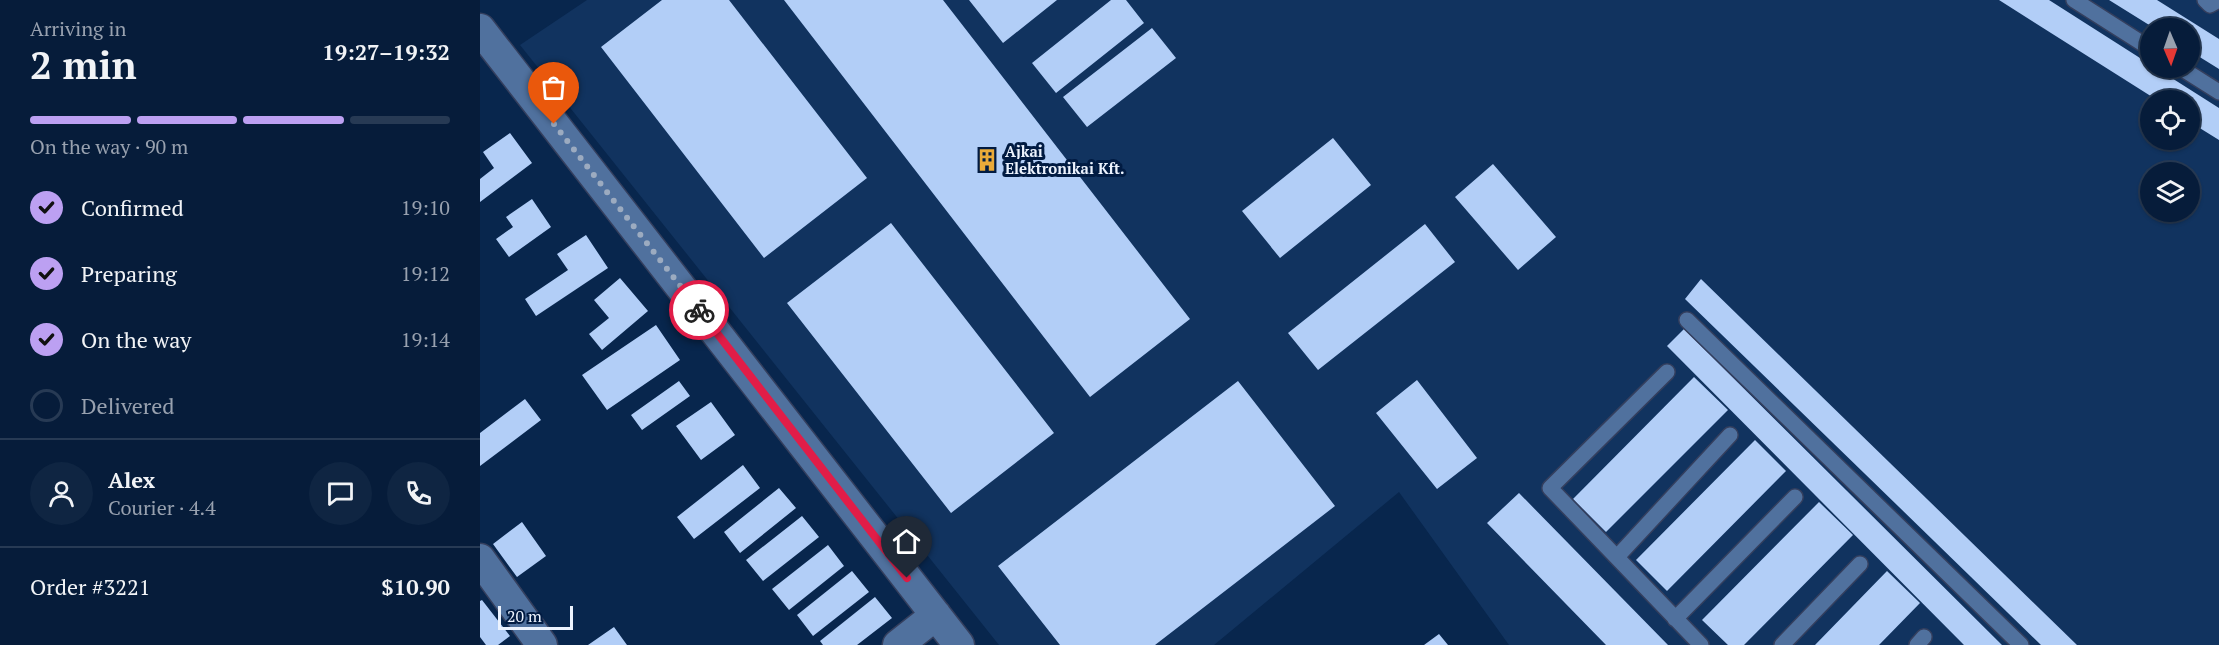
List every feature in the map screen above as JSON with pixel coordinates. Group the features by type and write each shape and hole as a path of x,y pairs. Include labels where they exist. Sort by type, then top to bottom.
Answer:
{"street":[{"path":"480,29 959,645"},
{"path":"480,559 542,645"},
{"path":"898,645 936,615"}],"lane":[{"path":"2074,0 2140,42"},
{"path":"2197,78 2219,92"},
{"path":"1687,320 2021,645"},
{"path":"1667,372 1550,488 1701,645"},
{"path":"1617,557 1730,435"},
{"path":"1675,620 1795,497"},
{"path":"1782,645 1860,564"}],"shaded area":[{"path":"587,0 2219,0 2219,645 1509,645 1399,492 1214,645 999,645 520,45"}],"building":[{"path":"662,0 729,0 867,178 764,258 601,47"},
{"name":"Ajkai Elektronikai Kft.","path":"784,0 943,0 1190,319 1090,397"},
{"path":"969,0 1057,0 1003,43"},
{"path":"1111,0 1126,0 1144,23 1056,93 1032,63"},
{"path":"1999,0 2049,0 2140,58 2140,78 2172,78 2191,90 2141,90"},
{"path":"2109,0 2157,0 2186,18 2140,18"},
{"path":"2200,27 2219,39 2219,69 2200,57"},
{"path":"1152,28 1176,58 1087,127 1063,97"},
{"path":"2200,96 2219,108 2219,140 2200,128"},
{"path":"510,133 532,163 480,202 480,179 494,168 483,152"},
{"path":"1333,138 1371,185 1280,258 1242,211"},
{"path":"1493,164 1556,237 1518,270 1455,197"},
{"path":"532,199 551,227 509,257 496,239 513,227 506,217"},
{"path":"891,223 1054,433 951,513 787,303"},
{"path":"1425,224 1455,262 1318,370 1288,333"},
{"path":"586,235 608,268 536,316 525,299 568,270 557,254"},
{"path":"620,278 648,311 602,350 589,334 609,318 594,300"},
{"path":"1701,279 2077,645 2041,645 1685,299"},
{"path":"656,325 680,360 607,410 582,375"},
{"path":"1684,329 2002,645 1964,645 1667,346"},
{"path":"1694,377 1728,410 1606,532 1573,499"},
{"path":"1417,380 1477,458 1437,489 1376,413"},
{"path":"679,381 690,396 642,430 631,415"},
{"path":"1238,381 1335,506 1155,645 1060,645 998,566"},
{"path":"525,399 541,420 480,466 480,433"},
{"path":"711,402 735,435 701,460 676,426"},
{"path":"1755,440 1786,471 1667,591 1636,560"},
{"path":"743,465 760,488 694,539 677,517"},
{"path":"779,488 796,508 740,553 724,532"},
{"path":"1519,493 1668,645 1606,645 1487,523"},
{"path":"1819,502 1853,535 1744,645 1728,645 1702,620"},
{"path":"802,516 819,537 763,581 746,560"},
{"path":"522,522 546,556 517,577 493,544"},
{"path":"828,545 844,566 789,610 772,589"},
{"path":"852,571 869,592 813,636 797,615"},
{"path":"1887,571 1920,603 1879,645 1815,645"},
{"path":"875,597 892,618 857,645 823,645 820,641"},
{"path":"482,600 510,636 498,645 486,645 480,637 480,601"},
{"path":"614,627 627,645 588,645"},
{"path":"1439,634 1448,645 1424,645"}],"way so far":[{"path":"554,124 699,310"}],"place":[{"name":"Ajkai Elektronikai Kft.","path":"987,160"}],"route":[{"path":"699,310 907,578"}]}
